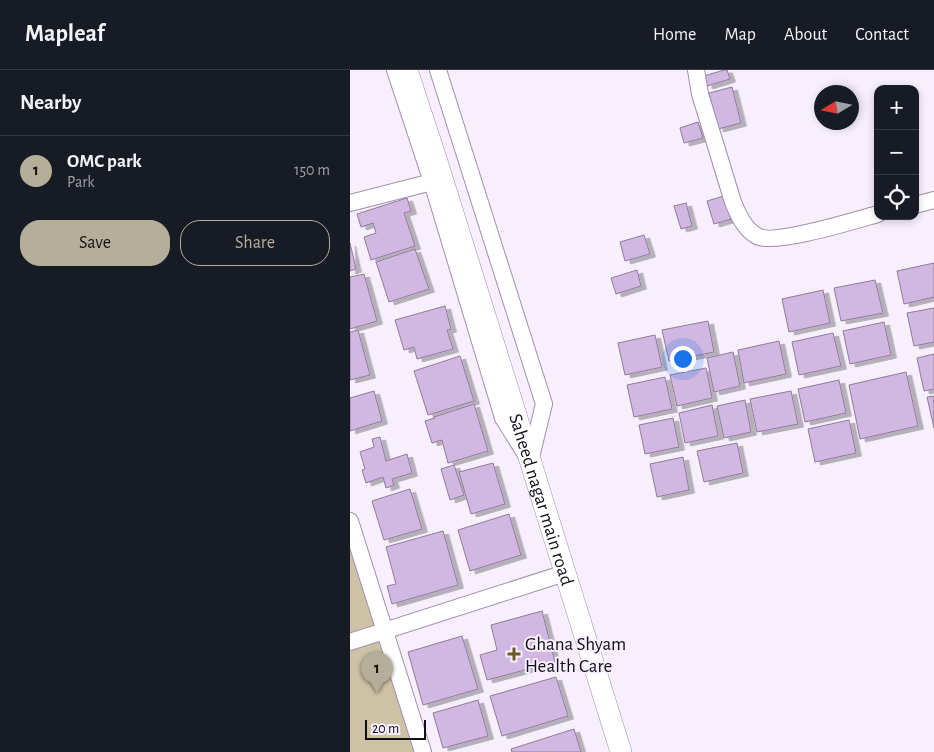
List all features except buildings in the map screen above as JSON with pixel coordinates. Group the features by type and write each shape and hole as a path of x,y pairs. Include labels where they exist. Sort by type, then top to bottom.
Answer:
{"street":[{"path":"395,70 432,182 504,418 530,460"},
{"name":"Saheed nagar main road","path":"407,70 440,168 621,752"},
{"path":"438,70 544,404 530,460"},
{"path":"696,70 700,94 733,202 740,219 758,238 778,238 874,215"},
{"path":"350,203 432,182"},
{"path":"919,204 934,200"},
{"path":"350,521 423,752"},
{"path":"350,642 565,573"}],"shaded area":[{"path":"350,517 428,752 350,752"}],"place":[{"name":"Ghana Shyam Health Care","path":"514,654"},
{"name":"OMC park","path":"377,693"}]}
